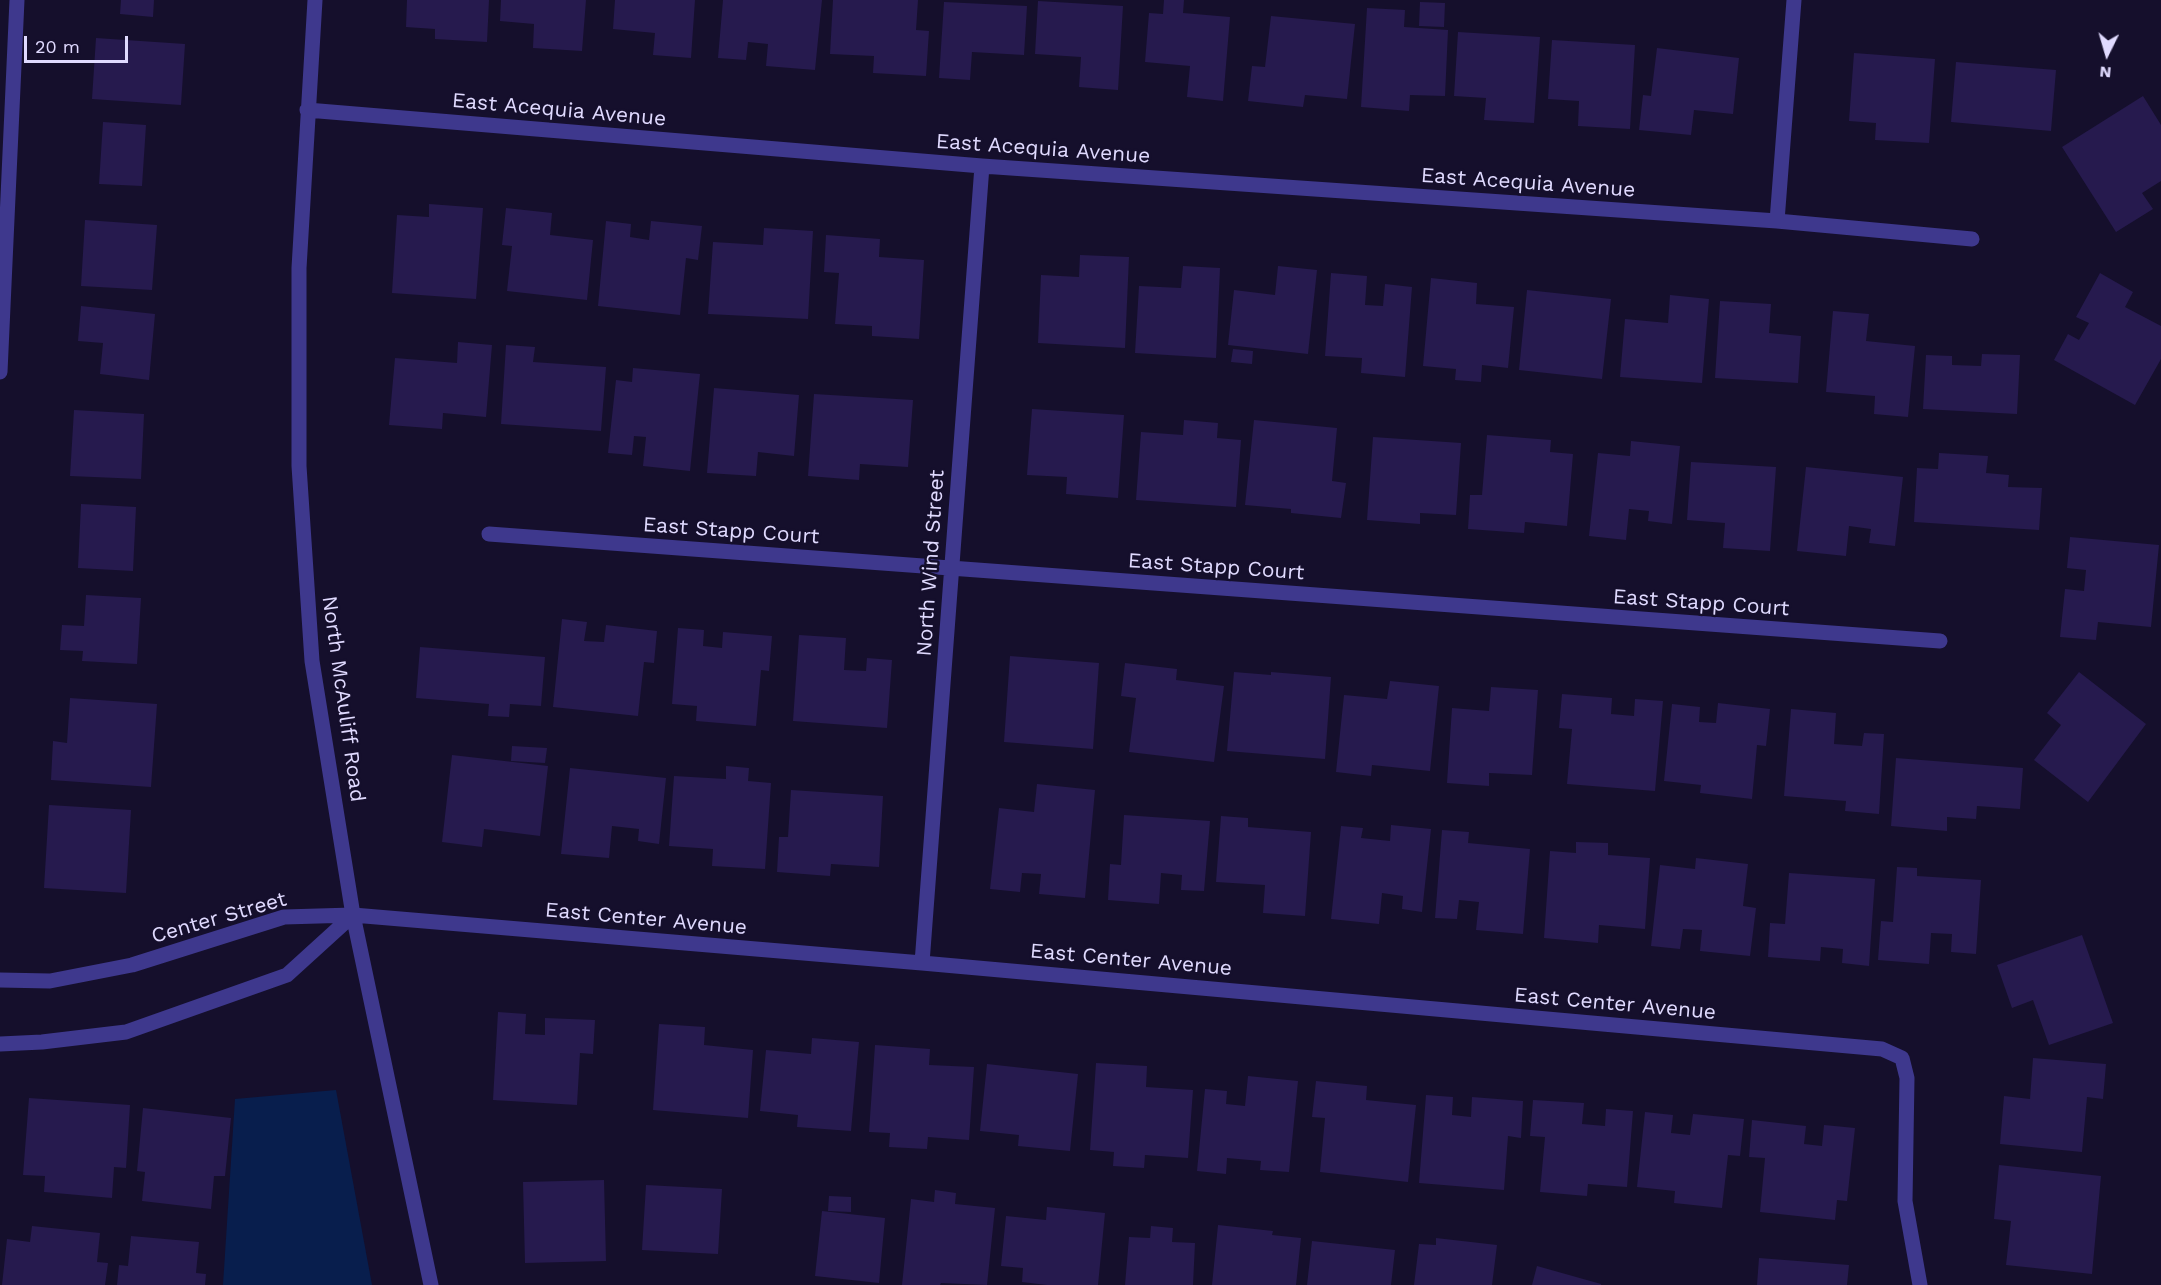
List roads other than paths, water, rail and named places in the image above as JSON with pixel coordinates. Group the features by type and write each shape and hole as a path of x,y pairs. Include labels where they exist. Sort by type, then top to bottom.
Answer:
{"street":[{"path":"0,372 17,0"},
{"name":"North McAuliff Road","path":"315,0 298,268 299,466 312,661 354,915 431,1285"},
{"path":"1777,221 1794,0"},
{"name":"East Acequia Avenue","path":"307,110 982,166 1777,221 1972,239"},
{"name":"North Wind Street","path":"922,963 982,166"},
{"name":"East Stapp Court","path":"489,534 1940,642"},
{"path":"0,1044 42,1042 126,1032 287,975 354,915"},
{"name":"East Center Avenue","path":"354,915 922,963 1882,1049 1902,1058 1907,1078 1905,1201 1920,1285"},
{"name":"Center Street","path":"0,980 50,981 132,966 284,917 354,915"}],"water":[{"path":"336,1090 372,1285 223,1285 235,1099"}]}
